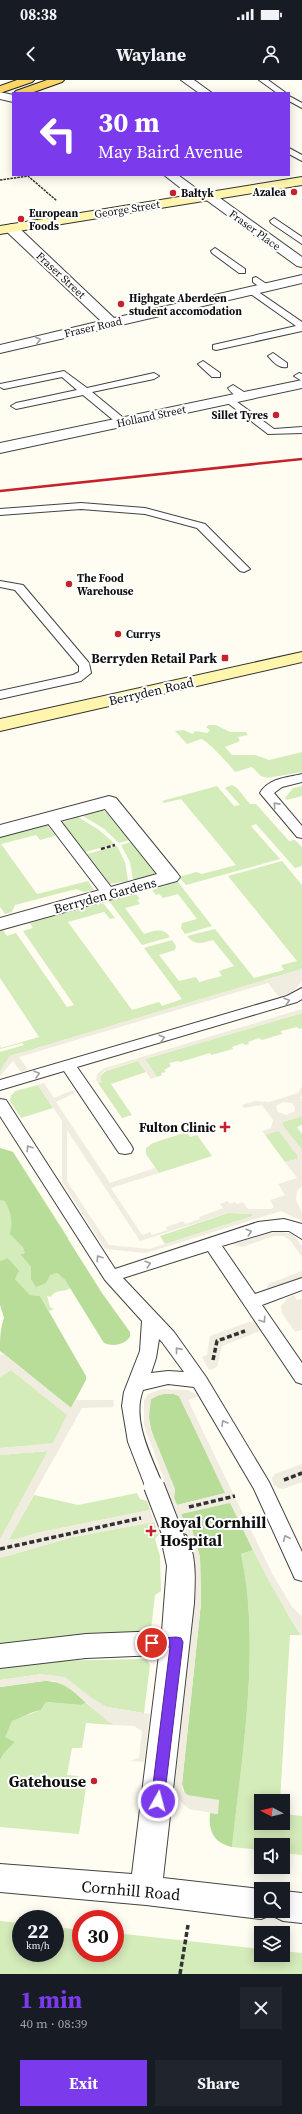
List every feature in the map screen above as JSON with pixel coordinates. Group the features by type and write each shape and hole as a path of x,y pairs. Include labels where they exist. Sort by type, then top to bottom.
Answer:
{"main road":[{"path":"6,96 28,80"},
{"path":"23,92 58,80"}],"street":[{"path":"187,80 205,92"},
{"name":"Fraser Place","path":"172,176 205,196 302,263"},
{"name":"George Street","path":"5,229 302,181"},
{"name":"Fraser Street","path":"5,229 111,323"},
{"name":"Fraser Road","path":"0,349 257,286 302,279"},
{"name":"Holland Street","path":"0,448 122,422 301,379"},
{"name":"Berryden Road","path":"0,724 302,657"},
{"name":"Berryden Gardens","path":"0,831 109,802 170,877 0,924"},
{"path":"146,1890 176,1642 181,1566 176,1543"},
{"path":"0,1656 86,1646 176,1642"},
{"name":"Cornhill Road","path":"0,1878 146,1890 254,1903"},
{"path":"290,1907 302,1908"}],"lane":[{"path":"263,80 281,92"},
{"path":"290,99 302,106"},
{"path":"290,151 302,159"},
{"path":"274,221 302,240"},
{"path":"265,238 292,234"},
{"path":"216,251 242,271"},
{"path":"257,286 302,327"},
{"path":"216,347 302,327"},
{"path":"273,356 284,365"},
{"path":"203,364 216,375"},
{"path":"4,386 64,374 122,422"},
{"path":"16,406 154,376"},
{"path":"235,395 272,432 302,430"},
{"path":"0,512 81,506 144,511 201,526 244,569"},
{"path":"0,584 20,587 85,666 86,673 77,678 0,695"},
{"path":"302,778 275,785 269,789 267,793 302,834"},
{"path":"51,818 108,894"},
{"path":"0,1085 292,999 302,993"},
{"path":"68,1066 125,1149"},
{"path":"0,1104 111,1276 182,1354 262,1487 302,1573"},
{"path":"111,1276 276,1224 296,1227 302,1233"},
{"path":"212,1244 302,1377"},
{"path":"251,1302 302,1284"},
{"path":"151,1319 149,1354 131,1397 133,1423 154,1486 176,1543"},
{"path":"136,1385 158,1377 187,1379 200,1382"}],"path":[{"path":"0,180 28,176 61,204"},
{"path":"79,855 118,845 113,840"},
{"path":"206,1364 212,1361 217,1341 237,1334"},
{"path":"292,1477 302,1473"},
{"path":"186,1508 235,1496"},
{"path":"0,1549 144,1517"},
{"path":"180,1974 193,1896"}],"green space":[{"path":"209,725 216,725 230,732 246,732 248,735 238,737 240,741 225,747 232,755 255,755 269,760 302,752 302,772 267,778 261,776 252,767 235,772 204,740 201,739 187,744 175,731 183,730 193,734 195,731 207,733 210,730 206,727"},
{"path":"232,785 237,788 250,804 256,804 289,841 295,840 302,847 302,866 295,868 256,824 251,826 280,859 186,885 179,877 196,872 202,874 236,865 181,799 164,803 162,801 217,786 234,806 240,805 225,788"},
{"path":"302,786 302,796 287,800 285,798 293,788"},
{"path":"102,811 106,812 129,840 119,843 103,828 83,816"},
{"path":"78,817 99,830 115,844 85,852 62,823"},
{"path":"47,825 55,836 40,840 36,835 1,844 37,894 88,881 94,890 84,892 76,889 15,905 12,912 5,914 0,907 0,837"},
{"path":"131,842 156,872 154,874 133,880 130,862 121,845"},
{"path":"117,846 125,862 128,881 110,884 87,854"},
{"path":"282,861 302,885 302,969 10,1056 0,1071 0,1052 24,1045 22,1043 0,1049 0,1046 1,1048 39,1037 0,978 0,931 3,930 7,936 16,933 67,1007 74,1005 23,931 33,928 30,923 103,903 115,918 110,919 104,912 68,922 132,1010 159,1002 162,1006 182,999 144,948 172,940 176,946 175,950 159,955 179,981 196,977 199,982 222,976 219,971 234,966 213,940 199,943 193,941 187,936 215,929 254,978 284,970 281,965 297,961 228,876"},
{"path":"178,882 212,926 185,934 181,928 182,923 197,919 178,894 163,898 159,894 156,895 152,890"},
{"path":"136,894 140,899 137,900 140,904 125,908 144,934 161,931 170,937 142,945 109,901"},
{"path":"302,1013 302,1028 299,1029 297,1027 281,1031 282,1034 262,1040 259,1038 248,1042 249,1044 245,1045 243,1043 232,1047 233,1049 211,1055 210,1053 180,1062 169,1063 171,1066 164,1070 166,1072 161,1073 162,1075 157,1077 145,1059"},
{"path":"138,1061 146,1072 111,1084 132,1115 122,1118 98,1083 101,1082 100,1076 106,1071"},
{"path":"38,1085 53,1108 21,1118 10,1101 11,1096 15,1091"},
{"path":"302,1116 302,1125 297,1127 302,1134 302,1150 282,1125 283,1122"},
{"path":"279,1131 298,1156 297,1159 285,1162 265,1135"},
{"path":"187,1132 190,1137 197,1135 212,1156 159,1173 146,1154 146,1148 153,1143"},
{"path":"0,1148 13,1152 69,1239 20,1254 31,1267 31,1279 57,1273 65,1280 70,1288 55,1292 51,1297 47,1296 50,1307 54,1309 49,1311 40,1296 30,1295 15,1279 9,1258 0,1261"},
{"path":"0,1148 13,1152 102,1293 130,1332 130,1337 125,1342 115,1345 104,1343 65,1280 57,1273 50,1275 46,1283 36,1287 31,1279 31,1267 20,1254 25,1253 23,1247 10,1234 11,1217 9,1209 5,1201 0,1200"},
{"path":"228,1213 252,1214 253,1216 165,1244 160,1236"},
{"path":"8,1258 19,1271 15,1279 30,1295 40,1296 86,1376 86,1380 71,1408 0,1351 1,1330 4,1318 0,1305 0,1261"},
{"path":"11,1370 68,1415 53,1444 0,1448 0,1377"},
{"path":"171,1393 179,1396 226,1493 177,1505 174,1498 175,1489 156,1444 149,1420 151,1399 158,1395"},
{"path":"48,1451 2,1536 0,1539 0,1455"},
{"path":"137,1493 140,1499 147,1501 150,1510 41,1532 13,1540 9,1539 34,1495 78,1505"},
{"path":"230,1502 253,1550 241,1554 247,1589 250,1663 245,1738 232,1847 221,1843 211,1831 210,1813 218,1814 185,1794 182,1784 201,1603 200,1557 192,1530 185,1524 181,1514"},
{"path":"154,1522 159,1534 155,1539 160,1556 161,1591 155,1595 151,1629 146,1632 82,1635 0,1645 0,1558 73,1537"},
{"path":"253,1550 291,1620 301,1635 290,1635 280,1794 254,1794 254,1830 290,1830 290,1815 302,1816 302,1855 290,1854 290,1838 254,1838 254,1849 232,1847 245,1738 250,1663 247,1589 241,1554"},
{"path":"147,1660 150,1665 144,1713 107,1707 42,1674 0,1680 0,1667 43,1661"},
{"path":"51,1681 67,1687 86,1703 81,1705 46,1702 41,1710 12,1721 5,1737 15,1742 4,1753 0,1760 0,1687"},
{"path":"46,1702 81,1705 86,1703 114,1725 86,1723 82,1748 72,1748 67,1775 78,1776 76,1786 86,1787 79,1834 0,1827 0,1760 4,1753 15,1742 4,1737 12,1721 41,1710"},
{"path":"0,1921 12,1922 12,1962 64,1962 64,1928 72,1929 72,1962 124,1962 124,1934 254,1948 254,1962 290,1962 290,1952 302,1953 302,1974 0,1974"}],"shaded area":[{"path":"302,969 302,981 294,991 286,995 279,997 268,983 19,1057 28,1070 21,1072 13,1061 0,1076 0,1071 10,1056"},
{"path":"302,1009 302,1013 145,1059 157,1077 151,1079 138,1061 104,1071 100,1076 102,1082 98,1083 96,1080 97,1074 105,1068"},
{"path":"44,1083 54,1098 72,1090 75,1093 56,1102 110,1183 155,1168 159,1173 111,1188 142,1235 150,1232 152,1235 167,1230 166,1227 183,1221 185,1224 200,1219 199,1217 223,1208 220,1204 228,1201 229,1204 243,1202 248,1209 271,1209 274,1207 270,1200 285,1195 278,1184 297,1178 285,1162 297,1159 298,1156 279,1131 265,1135 262,1131 271,1128 273,1120 262,1105 244,1108 242,1105 255,1101 269,1102 298,1093 302,1086 302,1095 300,1098 302,1099 302,1116 283,1122 282,1124 302,1150 302,1186 297,1191 296,1199 302,1213 302,1221 281,1211 146,1253 105,1249 62,1182 62,1121 38,1085","holes":["283,1102 292,1103 295,1107 295,1111 287,1115 278,1112 276,1106","67,1130 140,1241 228,1213 252,1214 253,1216 149,1249 109,1245 67,1181"]},
{"path":"277,1231 293,1234 302,1246 302,1257 290,1240 283,1236 274,1236 242,1247 232,1244"},
{"path":"302,1271 302,1278 266,1291 268,1284"},
{"path":"294,1295 297,1300 302,1299 302,1330 295,1332 282,1313 281,1306 288,1298"},
{"path":"249,1322 256,1323 260,1327 260,1331 222,1346 217,1367 209,1370 202,1357 207,1355 210,1336"},
{"path":"3,1353 71,1408 76,1400 114,1400 113,1407 82,1408 9,1539 13,1540 41,1532 150,1510 154,1522 73,1537 0,1558 0,1539 48,1451 0,1455 0,1448 53,1443 67,1415 11,1370 0,1377 0,1355"},
{"path":"162,1389 188,1390 199,1396 188,1400 272,1573 292,1607 302,1616 302,1635 291,1620 265,1574 230,1503 181,1514 185,1524 192,1530 200,1557 201,1603 182,1784 183,1791 188,1795 219,1800 218,1814 189,1809 181,1802 174,1790 193,1603 188,1540 185,1533 178,1527 167,1499 168,1490 144,1425 144,1400 148,1394","holes":["162,1394 174,1394 179,1396 225,1493 177,1505 174,1498 175,1489 150,1427 149,1417 151,1399"]},
{"path":"302,1464 302,1482 283,1489 278,1488 273,1484 272,1478 275,1474"},
{"path":"42,1674 65,1677 92,1698 107,1707 150,1714 144,1762 130,1761 139,1758 142,1731 134,1726 114,1725 107,1721 69,1687 54,1681 44,1681 0,1687 0,1680"}],"railway":[{"path":"0,491 302,459"}],"place":[{"name":"Azalea","path":"294,192"},
{"name":"Bałtyk","path":"173,193"},
{"name":"European Foods","path":"21,219"},
{"name":"Highgate Aberdeen student accomodation","path":"121,304"},
{"name":"Sillet Tyres","path":"276,415"},
{"name":"The Food Warehouse","path":"69,584"},
{"name":"Currys","path":"118,634"},
{"name":"Berryden Retail Park","path":"225,658"},
{"name":"Fulton Clinic","path":"225,1127"},
{"name":"Royal Cornhill Hospital","path":"151,1531"},
{"name":"Gatehouse","path":"94,1781"}],"route":[{"path":"152,1643 176,1642 176,1653 158,1801"}]}
